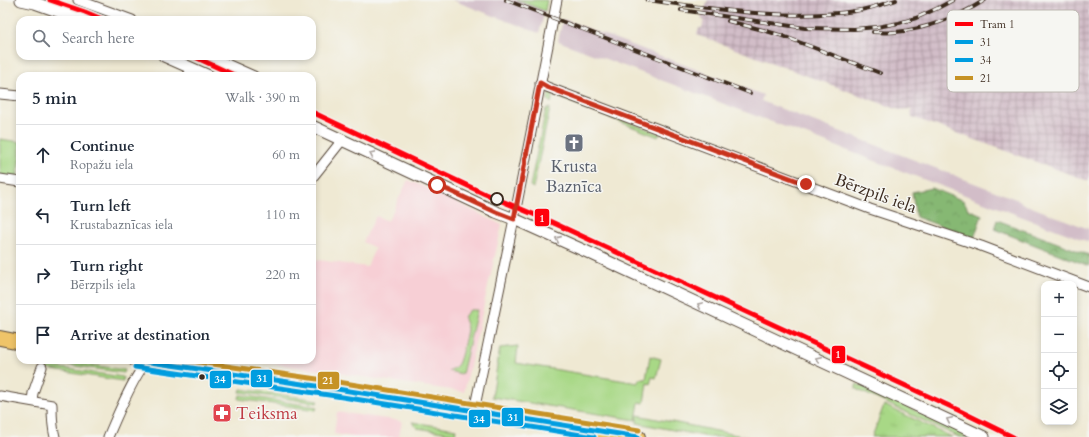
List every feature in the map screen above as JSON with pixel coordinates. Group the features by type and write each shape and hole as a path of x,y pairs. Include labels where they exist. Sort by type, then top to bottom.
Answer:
{"highway":[{"path":"0,338 16,341"},
{"path":"171,364 638,437"}],"street":[{"path":"21,0 71,16"},
{"path":"78,0 121,16"},
{"path":"474,411 514,219 557,0"},
{"path":"170,60 190,72"},
{"path":"218,60 245,72"},
{"name":"Bērzpils iela","path":"540,83 547,87 870,209 981,246 1089,287"},
{"path":"0,94 16,96"},
{"path":"316,128 496,212 594,255 984,437"},
{"path":"316,173 341,140"},
{"path":"0,179 16,181"},
{"path":"108,437 142,364"},
{"path":"32,401 42,367"},
{"path":"0,396 52,405 52,420 55,437"}],"shaded area":[{"path":"452,0 517,0 545,11 539,33"},
{"path":"708,0 1089,0 1089,181 912,117 911,109 899,110 697,35 699,28 702,28 704,20 701,19"},
{"path":"563,19 763,95 761,101 1021,201 1021,203 1089,229 1089,242 558,41"},
{"path":"408,180 436,192 502,225 464,392 277,364 316,364 316,260 367,267 375,248 363,242 376,216 388,221"},
{"path":"337,412 402,421 399,437 354,437 334,434"}],"green space":[{"path":"517,0 547,0 545,11"},
{"path":"549,92 660,134 658,137 553,95 551,103 548,100"},
{"path":"550,108 533,188 530,186 546,109"},
{"path":"0,139 16,141 16,178 0,175"},
{"path":"932,188 964,201 968,209 982,215 974,238 916,217 912,192"},
{"path":"997,220 1089,255 1089,266 994,229"},
{"path":"470,310 477,310 462,374 448,371 458,364 467,330 464,318"},
{"path":"518,346 516,363 638,383 639,379 646,379 650,356 661,359 656,378 652,377 650,384 647,383 644,403 639,402 636,420 492,397 500,348"},
{"path":"62,364 85,364 125,370 124,373"},
{"path":"47,366 123,377 123,381 46,369"},
{"path":"857,384 973,437 959,437 856,389"},
{"path":"241,389 318,400 317,403 240,392"},
{"path":"240,395 317,407 316,410 239,399"},
{"path":"884,405 952,437 872,437"},
{"path":"637,415 747,437 709,437 637,423"},
{"path":"412,422 456,429 455,434 417,428"}],"railway":[{"path":"506,0 750,93"},
{"path":"647,0 751,13 803,15 855,11 871,8 896,0"},
{"path":"681,10 805,28 854,29 899,23 916,18 953,0"},
{"path":"968,10 985,0"},
{"path":"873,32 895,32 919,28 947,19"},
{"path":"728,21 783,36 880,73"}],"tram line":[{"name":"1","path":"50,0 94,16"},
{"name":"1","path":"202,60 227,72"},
{"name":"1","path":"316,114 485,194 545,219 958,410 1013,437"}],"transit line":[{"name":"31","path":"164,364 337,389 638,437"},
{"name":"21","path":"213,364 338,382 639,430"},
{"name":"34","path":"135,367 336,396 594,437"}],"place":[{"name":"Krusta Baznīca","path":"574,143"},
{"name":"Teiksma","path":"222,413"}],"route":[{"path":"437,185 514,219 540,83 547,87 806,184"}]}
